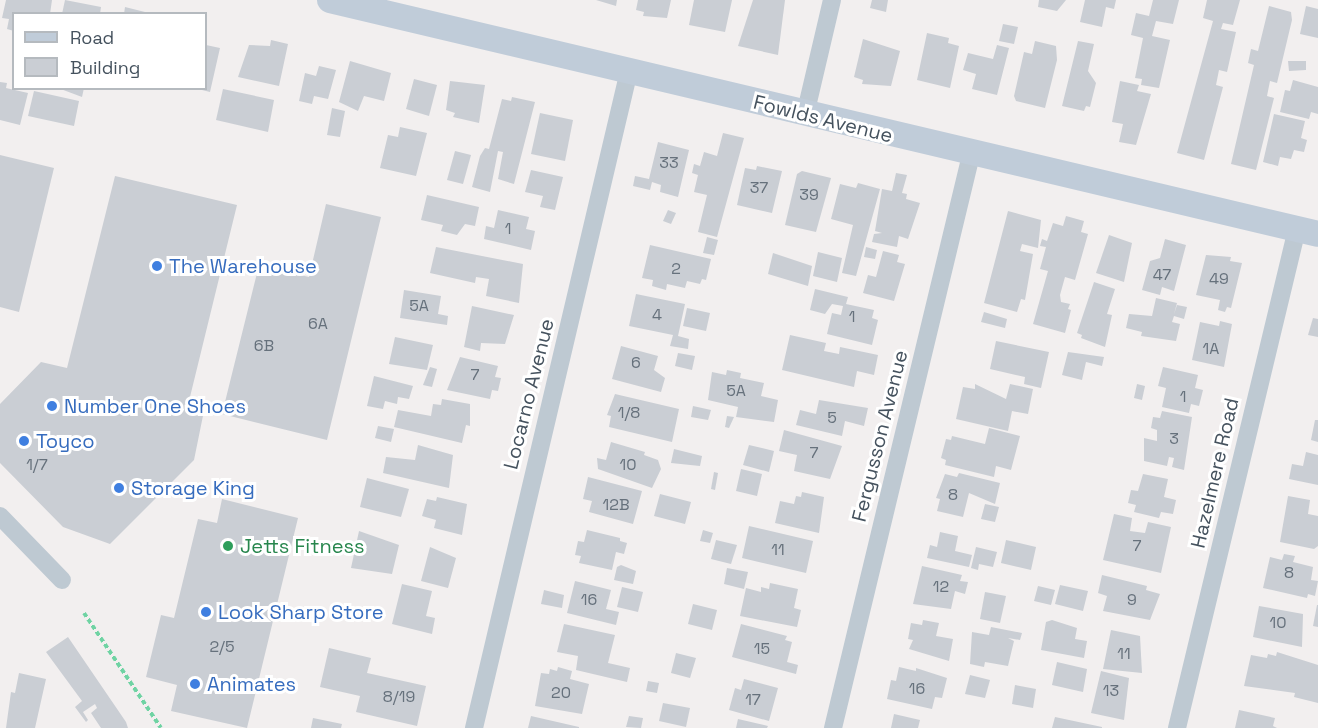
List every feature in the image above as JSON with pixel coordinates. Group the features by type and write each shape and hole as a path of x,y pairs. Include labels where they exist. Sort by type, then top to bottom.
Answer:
{"street":[{"name":"Fowlds Avenue","path":"330,0 972,155 1308,232"},
{"path":"805,115 832,0"},
{"name":"Locarno Avenue","path":"474,728 629,71"},
{"name":"Fergusson Avenue","path":"833,728 972,155"},
{"name":"Hazelmere Road","path":"1177,728 1308,232"},
{"path":"0,516 62,580"}],"path":[{"path":"84,613 161,728"}],"building":[{"path":"6,0 52,0 50,12 12,12 12,30 7,29 9,19 2,18"},
{"path":"65,0 101,7 100,12 62,12"},
{"path":"596,0 617,0 616,6"},
{"path":"638,0 671,0 667,18 643,16 644,12 636,10"},
{"path":"694,0 732,0 725,32 689,25"},
{"path":"753,0 785,0 778,55 738,46"},
{"path":"872,0 888,0 886,12 870,8"},
{"path":"1039,0 1066,0 1057,11 1038,7"},
{"path":"1085,0 1116,0 1114,9 1106,7 1102,27 1080,22"},
{"path":"1153,0 1179,0 1173,24 1156,21 1152,36 1170,40 1159,88 1141,85 1142,79 1135,78 1143,38 1131,35 1136,13 1149,16"},
{"path":"1207,0 1240,0 1233,25 1223,23 1221,29 1236,32 1227,72 1219,70 1216,85 1223,87 1204,160 1177,153 1213,21 1203,18"},
{"path":"1269,6 1291,12 1292,20 1277,83 1270,81 1267,96 1274,98 1256,170 1231,164 1254,65 1248,63 1251,49 1258,51"},
{"path":"1306,6 1318,9 1318,38 1300,34"},
{"path":"125,7 145,12 124,12"},
{"path":"1003,24 1018,27 1014,44 999,41"},
{"path":"927,33 949,38 948,43 959,46 950,88 917,80"},
{"path":"863,39 900,51 891,86 862,84 863,80 854,77"},
{"path":"271,40 288,44 279,86 238,77 249,45 270,46"},
{"path":"1035,41 1056,46 1057,60 1045,108 1016,101 1014,96 1024,52 1032,54"},
{"path":"1078,41 1094,44 1088,71 1096,83 1090,107 1086,106 1084,111 1062,106"},
{"path":"207,45 220,48 210,92 202,90 207,90"},
{"path":"997,45 1009,48 997,95 972,89 976,74 963,70 968,53 993,59"},
{"path":"350,61 391,73 384,101 364,96 358,111 339,102"},
{"path":"1288,61 1306,61 1306,70 1289,71"},
{"path":"319,66 336,70 328,99 314,96 312,104 299,101 305,73 316,76"},
{"path":"414,79 437,85 429,116 406,109"},
{"path":"1293,80 1318,87 1318,114 1311,112 1309,119 1280,112 1285,90 1290,91"},
{"path":"450,81 485,85 479,123 453,117 455,113 446,110"},
{"path":"1120,81 1139,85 1137,91 1151,94 1136,145 1119,142 1123,124 1112,122"},
{"path":"0,82 7,83 6,88 28,93 20,125 0,120"},
{"path":"223,89 274,100 268,132 216,120"},
{"path":"63,90 84,90 82,97"},
{"path":"34,91 79,101 74,126 28,116"},
{"path":"512,97 535,102 514,184 498,179 503,152 498,151 490,192 472,187 480,156 485,148 489,149 502,99 511,101"},
{"path":"332,108 345,111 340,137 327,135"},
{"path":"540,113 573,120 565,161 531,154"},
{"path":"1274,114 1305,121 1301,138 1307,140 1304,152 1294,150 1291,159 1280,157 1278,166 1263,162"},
{"path":"400,127 427,133 416,176 380,168 388,135 398,137"},
{"path":"723,133 744,138 717,237 698,232 707,195 694,192 698,175 692,173 694,164 700,166 704,152 717,156"},
{"path":"658,142 689,150 678,197 660,192 661,185 652,182 650,190 633,186 635,176 649,179"},
{"path":"455,151 471,155 463,184 447,180"},
{"path":"0,155 54,168 19,312 0,307"},
{"path":"757,166 782,171 772,213 737,205 745,168 756,170"},
{"path":"531,170 563,177 555,210 540,207 543,196 525,192"},
{"path":"802,171 831,178 816,232 785,225 797,174"},
{"path":"896,173 907,175 902,193 907,194 906,199 920,203 908,239 899,236 897,247 872,242 874,234 882,233 875,231 882,189 892,191"},
{"path":"115,176 237,205 190,397 206,401 194,460 110,544 63,527 0,463 0,404 41,362 67,368"},
{"path":"858,183 880,189 856,276 842,273 853,225 831,219 840,184 856,188"},
{"path":"427,195 479,207 475,226 465,224 457,235 441,231 443,225 421,220"},
{"path":"326,204 381,217 327,440 222,414 259,265 309,277"},
{"path":"498,210 529,217 526,229 535,231 531,250 484,239 486,226 494,228"},
{"path":"668,210 676,213 671,224 663,221"},
{"path":"1008,211 1041,220 1038,248 1022,244 1020,251 1033,254 1025,300 1021,299 1017,312 984,303"},
{"path":"1066,216 1084,221 1081,232 1088,234 1075,280 1065,277 1060,295 1061,302 1070,304 1068,309 1071,310 1065,333 1033,324 1048,271 1040,269 1046,247 1040,246 1042,239 1047,241 1053,223 1063,226"},
{"path":"1109,235 1132,243 1124,282 1096,273"},
{"path":"707,237 718,240 714,255 703,253"},
{"path":"1165,239 1186,245 1174,291 1162,287 1160,295 1142,290 1150,261 1160,258"},
{"path":"650,245 711,259 706,280 702,279 700,284 687,281 685,288 667,284 666,290 652,286 653,280 642,278"},
{"path":"436,247 523,264 519,303 486,296 489,279 476,277 475,283 430,273"},
{"path":"866,247 877,250 875,259 864,257"},
{"path":"883,251 899,255 897,262 905,264 894,301 863,293 868,275 876,277"},
{"path":"818,252 842,258 837,282 813,276"},
{"path":"773,253 812,266 808,286 768,274"},
{"path":"1206,255 1231,257 1230,261 1242,263 1231,308 1227,307 1225,312 1218,310 1220,300 1196,295"},
{"path":"1094,282 1115,289 1107,314 1112,315 1105,347 1081,338 1082,335 1077,333"},
{"path":"815,289 848,297 846,304 874,310 872,318 878,320 872,345 827,334 832,313 841,315 843,306 832,304 825,314 810,310"},
{"path":"404,290 441,296 438,314 448,316 447,325 400,318"},
{"path":"636,294 685,304 678,336 689,339 688,349 670,346 673,335 629,326"},
{"path":"1156,298 1177,303 1174,314 1177,305 1187,307 1184,319 1174,316 1172,322 1180,324 1176,341 1141,336 1142,332 1126,328 1129,314 1152,316"},
{"path":"472,306 514,315 505,344 481,343 480,351 464,347"},
{"path":"687,308 710,313 706,331 683,326"},
{"path":"984,312 1007,319 1005,328 981,322"},
{"path":"1313,318 1318,319 1318,337 1308,335"},
{"path":"1220,321 1232,324 1224,367 1192,360 1200,322 1219,326"},
{"path":"790,335 826,343 824,351 839,354 840,347 878,355 874,375 857,371 854,387 782,370"},
{"path":"395,337 433,345 427,370 389,364"},
{"path":"996,341 1049,352 1041,388 1024,384 1025,377 990,369"},
{"path":"621,346 658,356 654,370 665,378 661,392 612,379"},
{"path":"1068,352 1104,357 1102,366 1086,362 1082,380 1062,375"},
{"path":"678,353 695,356 692,370 675,366"},
{"path":"460,357 498,366 495,377 501,378 498,391 492,390 490,399 447,390"},
{"path":"430,367 437,369 432,387 423,385"},
{"path":"1163,367 1198,375 1195,388 1203,390 1199,406 1191,404 1189,413 1162,407 1166,388 1158,386"},
{"path":"727,370 741,373 740,378 764,383 761,396 778,400 774,422 736,417 738,407 708,400 712,372 726,375"},
{"path":"374,376 413,386 409,399 398,397 397,404 385,401 383,409 367,406"},
{"path":"975,384 1006,399 1010,384 1033,389 1028,414 1012,411 1008,431 956,419 963,387 975,389"},
{"path":"1137,384 1145,386 1142,400 1134,398"},
{"path":"615,394 679,409 672,442 609,427 611,416 607,415"},
{"path":"442,399 470,404 470,426 466,425 462,443 394,427 398,410 431,416 433,404 441,405"},
{"path":"819,400 868,408 864,426 845,421 842,436 796,425 800,410 816,414"},
{"path":"693,406 711,410 708,420 691,417"},
{"path":"1162,411 1192,417 1184,470 1172,467 1174,458 1169,457 1167,466 1144,461 1144,438 1157,441 1157,430 1151,428 1153,417 1160,418"},
{"path":"727,416 734,417 729,428 725,427"},
{"path":"1315,420 1318,420 1318,442 1311,440"},
{"path":"378,426 394,429 391,442 375,438"},
{"path":"989,428 1020,436 1011,470 996,466 994,477 945,465 946,460 941,458 946,439 951,440 952,436 985,444"},
{"path":"784,430 842,446 830,479 794,471 797,455 779,451"},
{"path":"611,442 645,452 644,455 658,460 661,469 652,488 598,469 597,458 606,460"},
{"path":"418,445 453,455 449,488 383,473 386,457 415,460"},
{"path":"749,445 774,451 769,472 743,465"},
{"path":"674,449 702,456 700,466 671,463"},
{"path":"1306,452 1318,455 1318,485 1289,479 1292,464 1303,466"},
{"path":"741,469 762,474 757,496 736,491"},
{"path":"714,472 718,473 715,490 711,489"},
{"path":"959,473 1000,483 995,504 969,493 963,517 937,511 940,499 936,498 945,474 957,477"},
{"path":"1143,474 1168,479 1164,497 1176,500 1173,514 1161,512 1159,518 1134,512 1136,505 1128,503 1131,490 1138,491"},
{"path":"588,477 642,491 633,524 589,512 592,501 583,499"},
{"path":"367,478 409,489 401,517 360,507"},
{"path":"802,492 824,497 819,533 775,523 780,501 794,504 796,496 801,497"},
{"path":"660,494 691,502 685,524 654,516"},
{"path":"1288,496 1310,500 1308,514 1318,516 1318,546 1314,549 1280,542"},
{"path":"437,497 467,504 462,535 434,528 436,520 422,516 427,499 436,501"},
{"path":"222,499 298,518 247,728 171,711 177,685 146,677 161,615 174,618 198,519 217,523"},
{"path":"985,504 999,507 995,522 981,519"},
{"path":"1114,514 1132,518 1130,531 1145,533 1148,522 1171,527 1161,573 1103,560"},
{"path":"749,526 813,541 806,573 742,558"},
{"path":"587,530 620,538 620,541 627,543 624,554 616,552 612,570 579,563 581,556 575,555 578,541 584,542"},
{"path":"703,530 713,533 710,543 700,541"},
{"path":"359,531 399,545 392,574 351,568"},
{"path":"940,532 958,536 955,551 972,555 969,567 927,558 930,545 937,547"},
{"path":"716,540 737,545 731,564 711,559"},
{"path":"1006,540 1036,547 1031,570 1001,563"},
{"path":"430,547 456,558 448,588 421,581"},
{"path":"976,547 997,552 993,567 979,564 978,570 971,568"},
{"path":"1284,554 1295,556 1293,562 1313,567 1311,580 1318,581 1315,596 1308,594 1307,598 1263,588 1270,557 1282,560"},
{"path":"621,565 636,571 633,584 614,580 617,567"},
{"path":"922,566 962,575 960,581 968,582 965,594 955,591 951,609 913,604"},
{"path":"727,568 748,572 744,589 724,584"},
{"path":"1102,575 1147,586 1146,590 1160,594 1150,620 1103,611 1107,596 1098,593"},
{"path":"575,581 611,590 606,609 619,612 616,625 567,613"},
{"path":"770,583 798,589 794,608 801,610 797,627 740,616 746,588 761,592 761,587 769,589"},
{"path":"402,584 432,591 426,616 435,618 432,634 392,624"},
{"path":"1060,585 1088,591 1083,611 1055,604"},
{"path":"1038,586 1055,590 1051,605 1034,601"},
{"path":"622,587 643,592 638,612 617,607"},
{"path":"544,590 564,595 562,608 541,604"},
{"path":"985,592 1006,596 1000,623 980,619"},
{"path":"693,604 717,610 712,630 688,624"},
{"path":"1318,605 1318,627 1313,626"},
{"path":"1259,606 1303,614 1302,647 1253,637"},
{"path":"923,620 939,623 936,636 953,639 949,661 909,649 913,640 908,639 911,623 922,625"},
{"path":"1052,620 1077,628 1075,639 1087,641 1084,658 1041,650 1046,622"},
{"path":"564,624 615,635 608,663 630,668 627,682 576,670 578,656 557,652"},
{"path":"741,624 787,636 785,640 792,642 787,662 798,665 796,674 732,657"},
{"path":"991,627 1022,633 1020,640 1008,638 1014,641 1008,666 985,662 984,667 970,664 972,632 989,635"},
{"path":"1111,630 1140,636 1142,673 1103,669"},
{"path":"68,637 128,728 101,728 91,713 97,708 95,704 83,712 88,720 86,722 75,707 82,701 46,652"},
{"path":"329,648 371,658 367,673 426,686 417,726 356,712 360,696 320,687"},
{"path":"1277,652 1318,665 1318,703 1294,697 1295,693 1244,686 1251,655 1267,658 1268,654 1276,656"},
{"path":"676,653 696,658 690,678 671,673"},
{"path":"1057,662 1087,669 1083,692 1052,685"},
{"path":"558,667 572,671 570,679 589,684 582,714 535,706 541,673 549,674 550,669 557,671"},
{"path":"899,667 916,671 916,668 947,678 942,698 935,697 932,709 887,699 891,680 896,681"},
{"path":"1101,671 1129,678 1124,720 1091,713"},
{"path":"19,673 46,679 35,728 6,728 11,692 15,693"},
{"path":"970,675 990,680 985,698 965,694"},
{"path":"744,679 778,688 769,721 729,710 735,688 741,690"},
{"path":"648,681 659,683 657,693 646,691"},
{"path":"1015,685 1036,689 1033,708 1012,704"},
{"path":"663,703 690,708 686,727 659,721"},
{"path":"1239,710 1275,718 1273,726 1277,728 1235,728"},
{"path":"894,714 920,720 918,728 891,728"},
{"path":"531,716 579,727 579,728 528,728"},
{"path":"629,716 643,718 641,728 626,727"},
{"path":"1055,717 1102,727 1102,728 1052,728"},
{"path":"313,718 342,724 341,728 311,728"},
{"path":"738,719 768,726 767,728 736,728"}],"place":[{"name":"The Warehouse","path":"157,266"},
{"name":"Number One Shoes","path":"52,406"},
{"name":"Toyco","path":"24,441"},
{"name":"Storage King","path":"119,488"},
{"name":"Jetts Fitness","path":"228,546"},
{"name":"Look Sharp Store","path":"206,612"},
{"name":"Animates","path":"195,684"}]}
